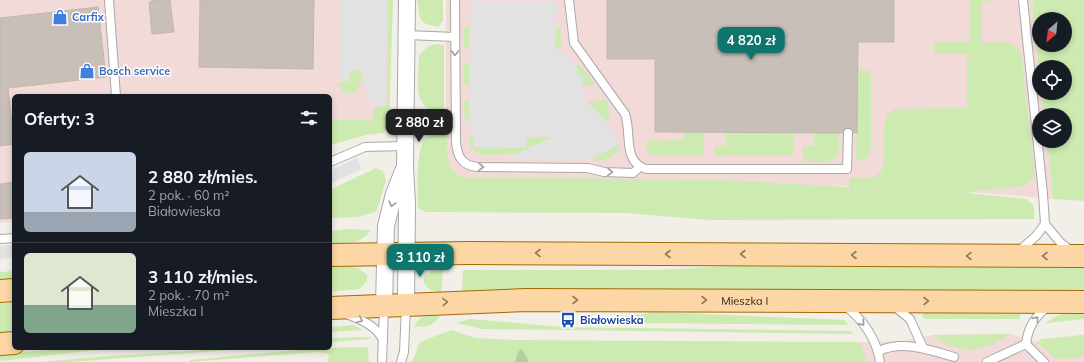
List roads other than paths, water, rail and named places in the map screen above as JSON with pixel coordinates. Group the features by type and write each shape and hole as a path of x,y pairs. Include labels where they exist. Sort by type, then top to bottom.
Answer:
{"main road":[{"path":"332,255 407,253 1083,256"},
{"path":"0,291 12,290"},
{"name":"Mieszka I","path":"332,309 406,304 540,300 1084,302"},
{"path":"0,344 12,343"}],"street":[{"path":"406,304 407,198 405,167 405,119 407,0"},
{"path":"384,305 385,253 388,216 405,167"}],"lane":[{"path":"108,0 116,94"},
{"path":"455,0 457,152 464,164 477,168 588,168 604,172 633,173 640,167"},
{"path":"568,0 574,43 625,114 628,124 631,155 633,160 640,167 646,169 847,169 848,133"},
{"path":"1023,0 1045,224 1060,242 1083,256"},
{"path":"407,35 455,37"},
{"path":"405,119 456,120"},
{"path":"332,161 365,147 405,146"},
{"path":"1008,256 1030,243 1045,224"},
{"path":"0,239 12,238"},
{"path":"831,301 845,306 867,329 878,352 880,362"},
{"path":"885,301 902,311 910,319 923,348"},
{"path":"1026,344 1030,326 1034,320 1047,307 1058,302"},
{"path":"401,362 404,352 406,304"},
{"path":"382,362 384,305"},
{"name":"Mieszka I","path":"332,310 362,320 378,332 383,340"},
{"path":"987,362 1026,344"},
{"path":"1026,344 1044,362"},
{"path":"878,352 896,346 923,348 954,357"}],"place":[{"name":"Carfix","path":"60,17"},
{"name":"Bosch service","path":"87,71"},
{"name":"Białowieska","path":"568,320"}]}
